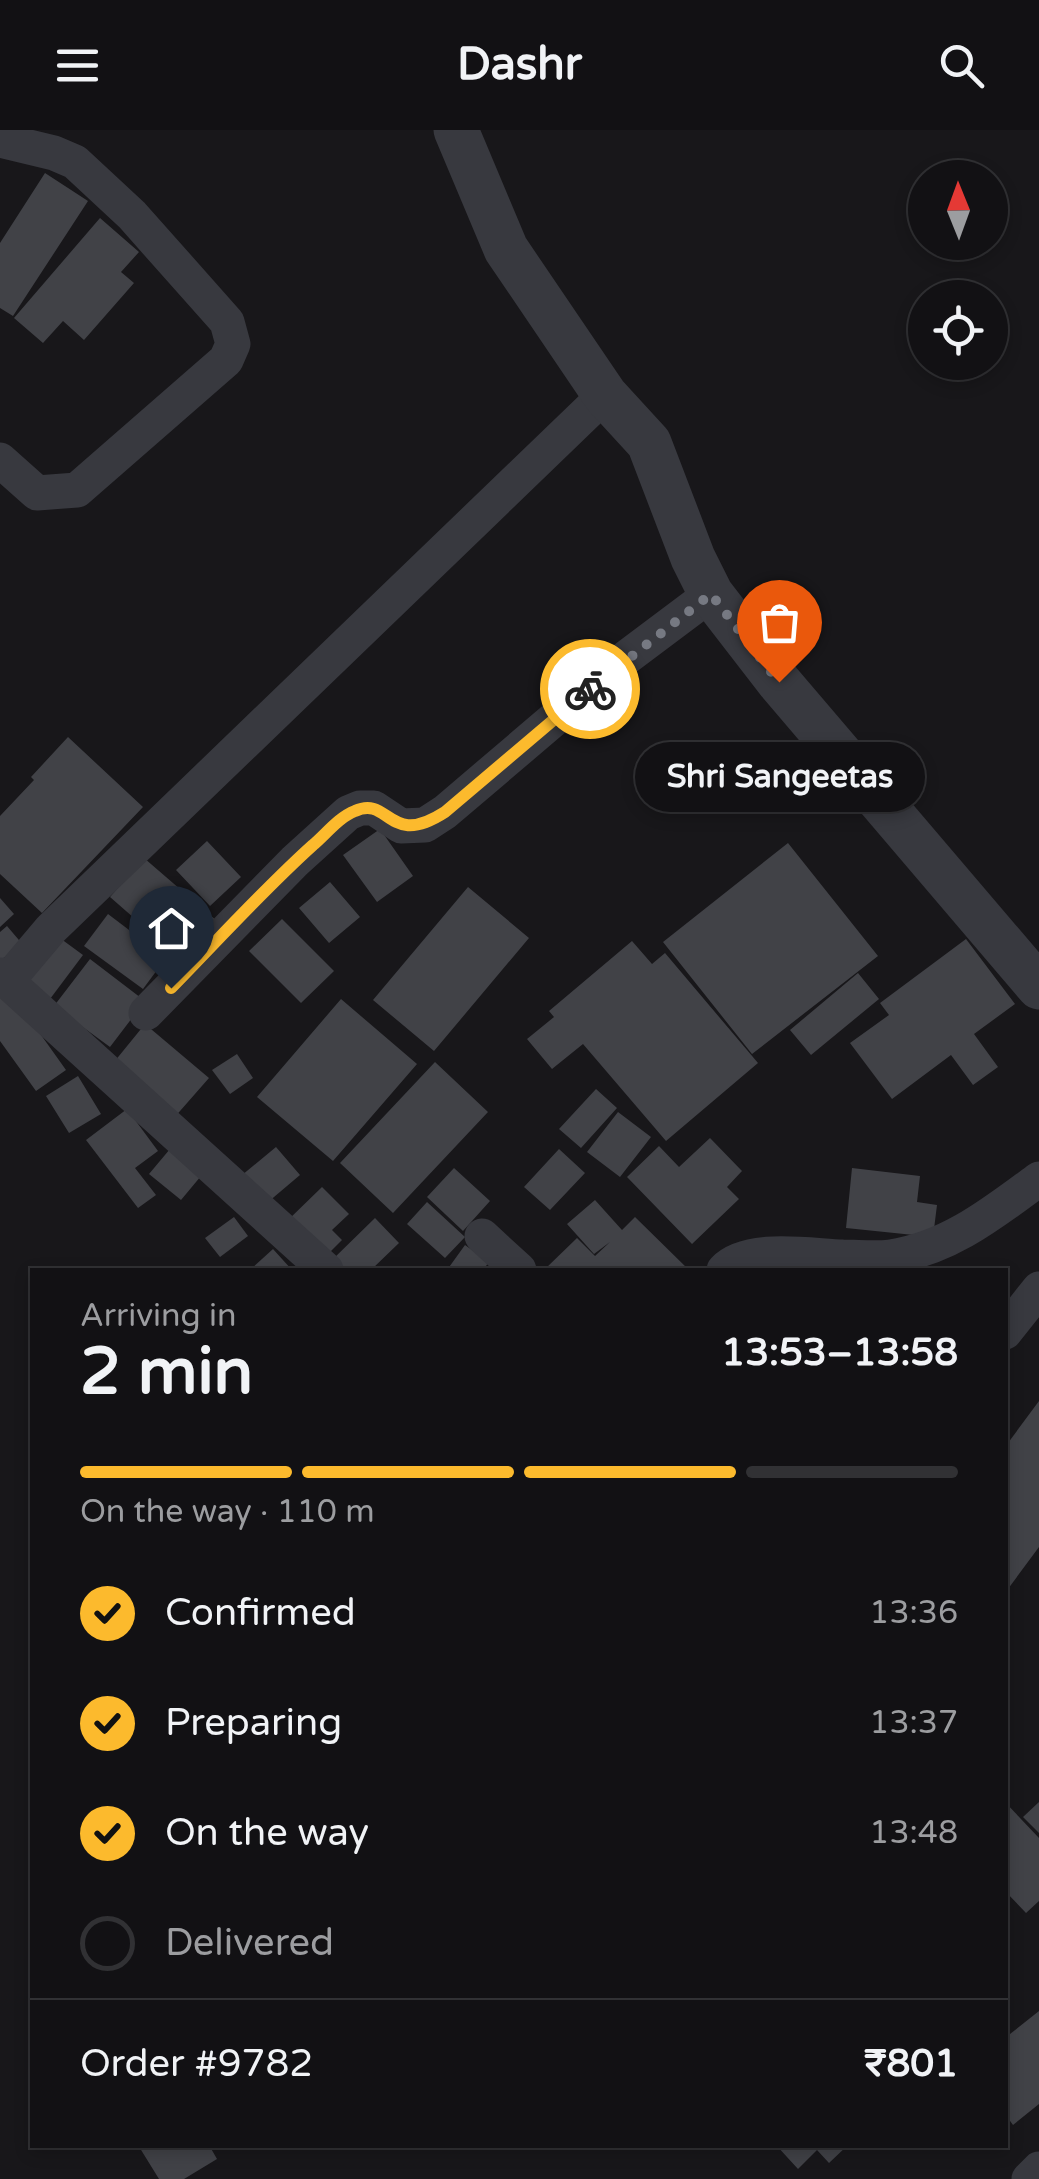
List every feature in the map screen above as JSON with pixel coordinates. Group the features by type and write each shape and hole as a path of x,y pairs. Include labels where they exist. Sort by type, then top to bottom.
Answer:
{"street":[{"path":"456,130 506,250 606,395 649,444 711,594 779,682 1039,987"},
{"path":"0,140 54,152 75,162 132,215 226,322 232,344 226,360 77,490 37,493 0,460"},
{"path":"324,1268 4,977 606,395"},
{"path":"146,1013 296,861 348,814 360,808 374,808 401,826 425,825 711,594"},
{"path":"726,1268 732,1262 759,1255 888,1258 931,1247 975,1226 1039,1179"},
{"path":"482,1236 517,1268"},
{"path":"1008,1328 1039,1289"},
{"path":"1029,2179 1039,2169"}],"building":[{"path":"45,173 88,201 13,316 0,308 0,243"},
{"path":"100,218 139,252 121,272 134,283 84,340 63,321 43,343 14,318"},
{"path":"68,737 143,807 42,913 0,874 0,816"},
{"path":"380,829 413,876 377,902 343,855"},
{"path":"207,841 241,877 210,906 176,870"},
{"path":"788,843 878,956 752,1054 663,942"},
{"path":"144,858 217,921 182,960 110,897"},
{"path":"330,882 360,917 329,943 299,908"},
{"path":"468,887 529,938 434,1051 373,1000"},
{"path":"0,898 14,914 0,927"},
{"path":"108,914 166,958 143,989 84,946"},
{"path":"282,919 334,971 301,1003 249,951"},
{"path":"7,926 24,946 0,960 0,932"},
{"path":"53,933 83,955 50,999 21,977"},
{"path":"966,939 1015,1004 974,1034 998,1067 973,1085 951,1055 892,1099 850,1043 889,1015 880,1003"},
{"path":"632,941 652,964 665,953 758,1063 666,1141 583,1044 552,1069 527,1039 554,1017 549,1011"},
{"path":"90,959 145,1001 110,1047 54,1006"},
{"path":"858,973 879,999 811,1055 790,1030"},
{"path":"4,983 66,1070 36,1091 0,1041 0,985"},
{"path":"341,999 417,1064 333,1161 257,1097"},
{"path":"145,1024 209,1078 173,1119 110,1067"},
{"path":"237,1054 253,1078 230,1094 212,1070"},
{"path":"435,1062 488,1112 393,1213 340,1163"},
{"path":"78,1076 101,1114 69,1133 46,1096"},
{"path":"596,1089 617,1108 581,1148 559,1129"},
{"path":"127,1109 158,1151 135,1168 156,1195 138,1208 86,1140"},
{"path":"618,1112 651,1137 620,1177 587,1152"},
{"path":"710,1138 742,1171 727,1187 739,1199 692,1244 627,1177 659,1146 679,1167"},
{"path":"276,1147 300,1175 261,1208 236,1180"},
{"path":"170,1149 201,1176 181,1200 149,1174"},
{"path":"559,1149 585,1173 550,1210 524,1187"},
{"path":"454,1168 490,1201 463,1231 427,1197"},
{"path":"852,1168 920,1176 917,1202 937,1205 933,1237 846,1228"},
{"path":"322,1187 349,1214 332,1230 342,1240 323,1259 286,1222"},
{"path":"595,1200 622,1230 635,1217 687,1268 546,1268 577,1238 595,1256 610,1242 594,1254 567,1224"},
{"path":"427,1202 465,1237 445,1258 407,1224"},
{"path":"234,1217 248,1236 220,1257 205,1238"},
{"path":"375,1218 399,1243 373,1268 335,1268 330,1262"},
{"path":"465,1245 489,1262 484,1268 448,1268"},
{"path":"273,1249 290,1268 252,1268"},
{"path":"1039,1401 1039,1547 1008,1589 1008,1443"},
{"path":"1039,1802 1039,1833 1023,1817"},
{"path":"1008,1805 1039,1838 1039,1901 1026,1913 1008,1894"},
{"path":"1039,2011 1039,2104 1013,2125 1008,2118 1008,2036"},
{"path":"140,2148 211,2148 217,2159 184,2179 159,2179"},
{"path":"779,2148 845,2148 829,2163 817,2150 798,2169"}],"way so far":[{"path":"590,689 711,594 779,682"}],"place":[{"name":"Shri Sangeetas","path":"779,682"}],"route":[{"path":"171,988 348,814 360,808 374,808 401,826 425,825 590,689"}]}
